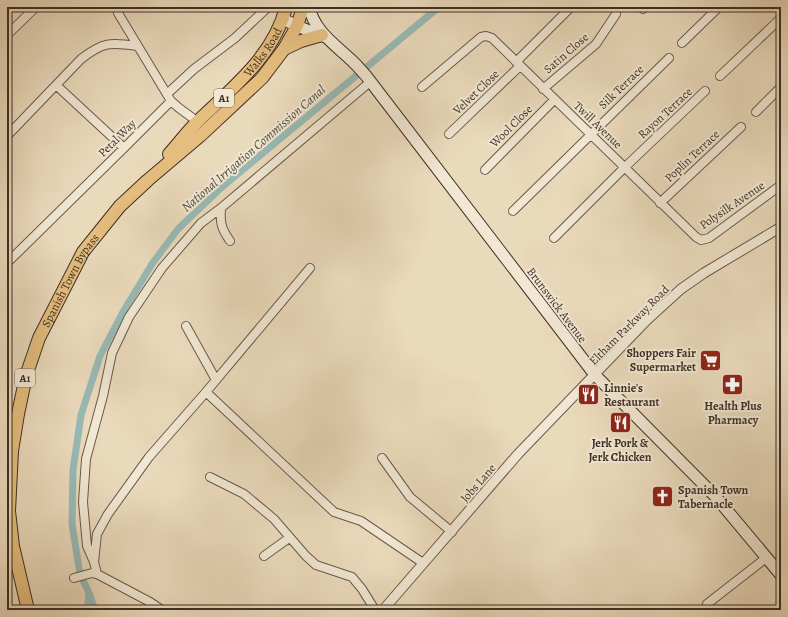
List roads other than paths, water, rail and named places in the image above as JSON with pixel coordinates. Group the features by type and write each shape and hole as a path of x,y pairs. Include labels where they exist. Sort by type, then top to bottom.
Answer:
{"main road":[{"name":"Walks Road","path":"296,26 303,7"},
{"name":"Brunswick Avenue","path":"309,7 313,18 324,37"},
{"name":"Walks Road","path":"148,180 198,122 229,92 262,56 273,40 285,13"},
{"name":"Brunswick Avenue","path":"285,13 296,26 324,37 351,59 369,79 595,375 715,496 781,575"},
{"name":"Spanish Town Bypass","path":"28,610 12,546 9,511 12,451 26,376 38,338 83,252 120,206 200,136 262,78 284,49 296,26"},
{"path":"284,49 301,41 324,37"}],"street":[{"path":"7,35 36,7"},
{"name":"Petal Way","path":"7,263 124,148 194,68 235,38 268,7"},
{"name":"Velvet Close","path":"449,134 518,64 571,7"},
{"path":"682,43 718,7"},
{"path":"118,13 169,97 179,108 198,122"},
{"name":"Satin Close","path":"543,89 596,44 616,14"},
{"path":"720,76 781,18"},
{"name":"Twill Avenue","path":"422,87 481,37 486,36 492,38 696,237"},
{"path":"7,136 82,59 95,49 105,44 114,43 137,46"},
{"name":"Silk Terrace","path":"513,211 669,58"},
{"path":"94,562 87,546 83,502 86,459 103,396 112,353 130,317 162,268 201,223 221,208 369,79"},
{"path":"56,85 124,148"},
{"path":"756,112 781,87"},
{"name":"Rayon Terrace","path":"554,238 624,168 706,91"},
{"name":"Wool Close","path":"486,170 554,100"},
{"name":"Poplin Terrace","path":"660,203 741,127"},
{"name":"Polysilk Avenue","path":"696,237 701,240 709,238 781,185"},
{"path":"221,208 220,220 222,230 230,241"},
{"name":"Eltham Parkway Road","path":"595,375 648,320 681,289 704,273 781,227"},
{"path":"94,574 97,534 108,514 148,457 206,392 310,268"},
{"path":"186,326 216,380"},
{"name":"Jobs Lane","path":"383,610 518,454 595,375"},
{"path":"206,392 334,512 361,522 423,563"},
{"path":"382,458 410,497 452,532"},
{"path":"210,477 244,494 274,519 289,538 316,565 352,576 362,588 375,610"},
{"path":"264,556 289,538"},
{"path":"705,610 707,604 766,558"},
{"path":"74,578 94,574 150,602 162,610"}],"waterway":[{"name":"National Irrigation Commission Canal","path":"95,610 80,574 72,524 73,470 81,415 100,356 123,312 152,264 178,229 222,187 439,7"},
{"path":"87,610 89,595"}],"place":[{"name":"Shoppers Fair Supermarket","path":"711,360"},
{"name":"Health Plus Pharmacy","path":"733,385"},
{"name":"Linnie's Restaurant","path":"588,395"},
{"name":"Jerk Pork & Jerk Chicken","path":"620,422"},
{"name":"Spanish Town Tabernacle","path":"662,497"}]}
